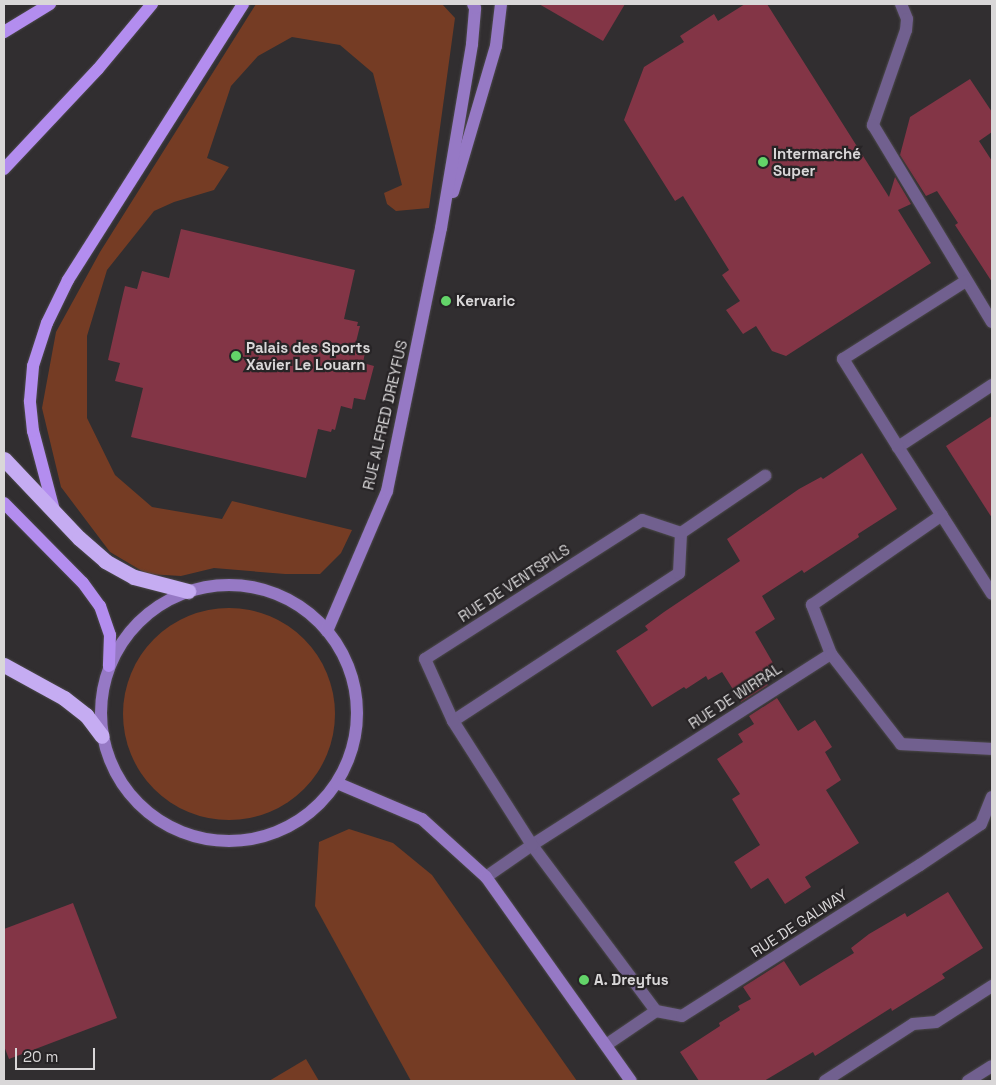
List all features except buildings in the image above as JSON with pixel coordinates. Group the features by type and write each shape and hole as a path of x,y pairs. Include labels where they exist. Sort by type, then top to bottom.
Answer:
{"highway":[{"path":"4,459 55,514 105,561 134,577 188,592"},
{"path":"4,665 64,698 86,714 102,736"}],"main road":[{"path":"4,32 50,4"},
{"path":"4,169 98,69 152,4"},
{"path":"55,514 33,431 30,401 33,366 47,323 68,280 243,4"},
{"name":"RUE ALFRED DREYFUS","path":"327,631 387,490 442,228 472,44 475,8 473,4"},
{"name":"RUE ALFRED DREYFUS","path":"442,228 470,143 496,46 501,4"},
{"path":"4,503 83,583 100,606 110,635 109,666"},
{"path":"231,585 253,587 274,593 312,615 327,631 340,649 350,670 358,713 356,736 337,783 328,797 294,825 271,835 251,840 224,842 203,839 164,824 143,809 118,778 108,758 102,736 100,712 109,666 119,646 132,628 167,600 209,586 231,585"},
{"path":"337,783 422,818 486,877 631,1081"}],"street":[{"path":"901,4 907,19 906,30 873,125 992,322"},
{"path":"966,281 843,359 992,594"},
{"path":"898,447 992,385"},
{"path":"453,720 679,572 682,533 765,476"},
{"path":"942,515 812,604 831,654 901,744 992,749"},
{"name":"RUE DE VENTSPILS","path":"656,1011 532,845 453,720 425,658 642,520 682,533"},
{"name":"RUE DE WIRRAL","path":"486,877 532,845 831,654"},
{"name":"RUE DE GALWAY","path":"656,1011 682,1016 981,824 992,797"},
{"path":"825,1081 913,1024 936,1022 992,986"},
{"path":"606,1045 656,1011"},
{"path":"968,1081 992,1066"}],"shaded area":[{"path":"256,4 442,4 455,18 429,208 396,211 387,204 384,193 402,185 373,73 340,45 292,37 258,56 231,86 207,158 229,167 214,190 174,202 154,211 107,270 87,336 87,418 115,475 152,507 222,519 232,501 352,530 341,553 320,574 285,574 214,568 181,576 147,574 110,552 61,487 42,408 56,332 100,252"},
{"path":"219,608 239,608 260,612 279,620 304,639 317,655 327,673 333,693 335,714 333,735 327,755 317,773 304,789 279,808 260,816 239,820 219,820 198,816 179,808 162,796 147,781 135,764 127,745 123,724 123,704 127,683 135,664 147,647 162,632 179,620 198,612"},
{"path":"349,829 393,843 432,875 577,1081 411,1081 315,906 319,842"},
{"path":"306,1059 319,1081 269,1081"}],"place":[{"name":"Intermarché Super","path":"763,162"},
{"name":"Kervaric","path":"446,301"},
{"name":"Palais des Sports Xavier Le Louarn","path":"236,356"},
{"name":"A. Dreyfus","path":"584,980"}]}
